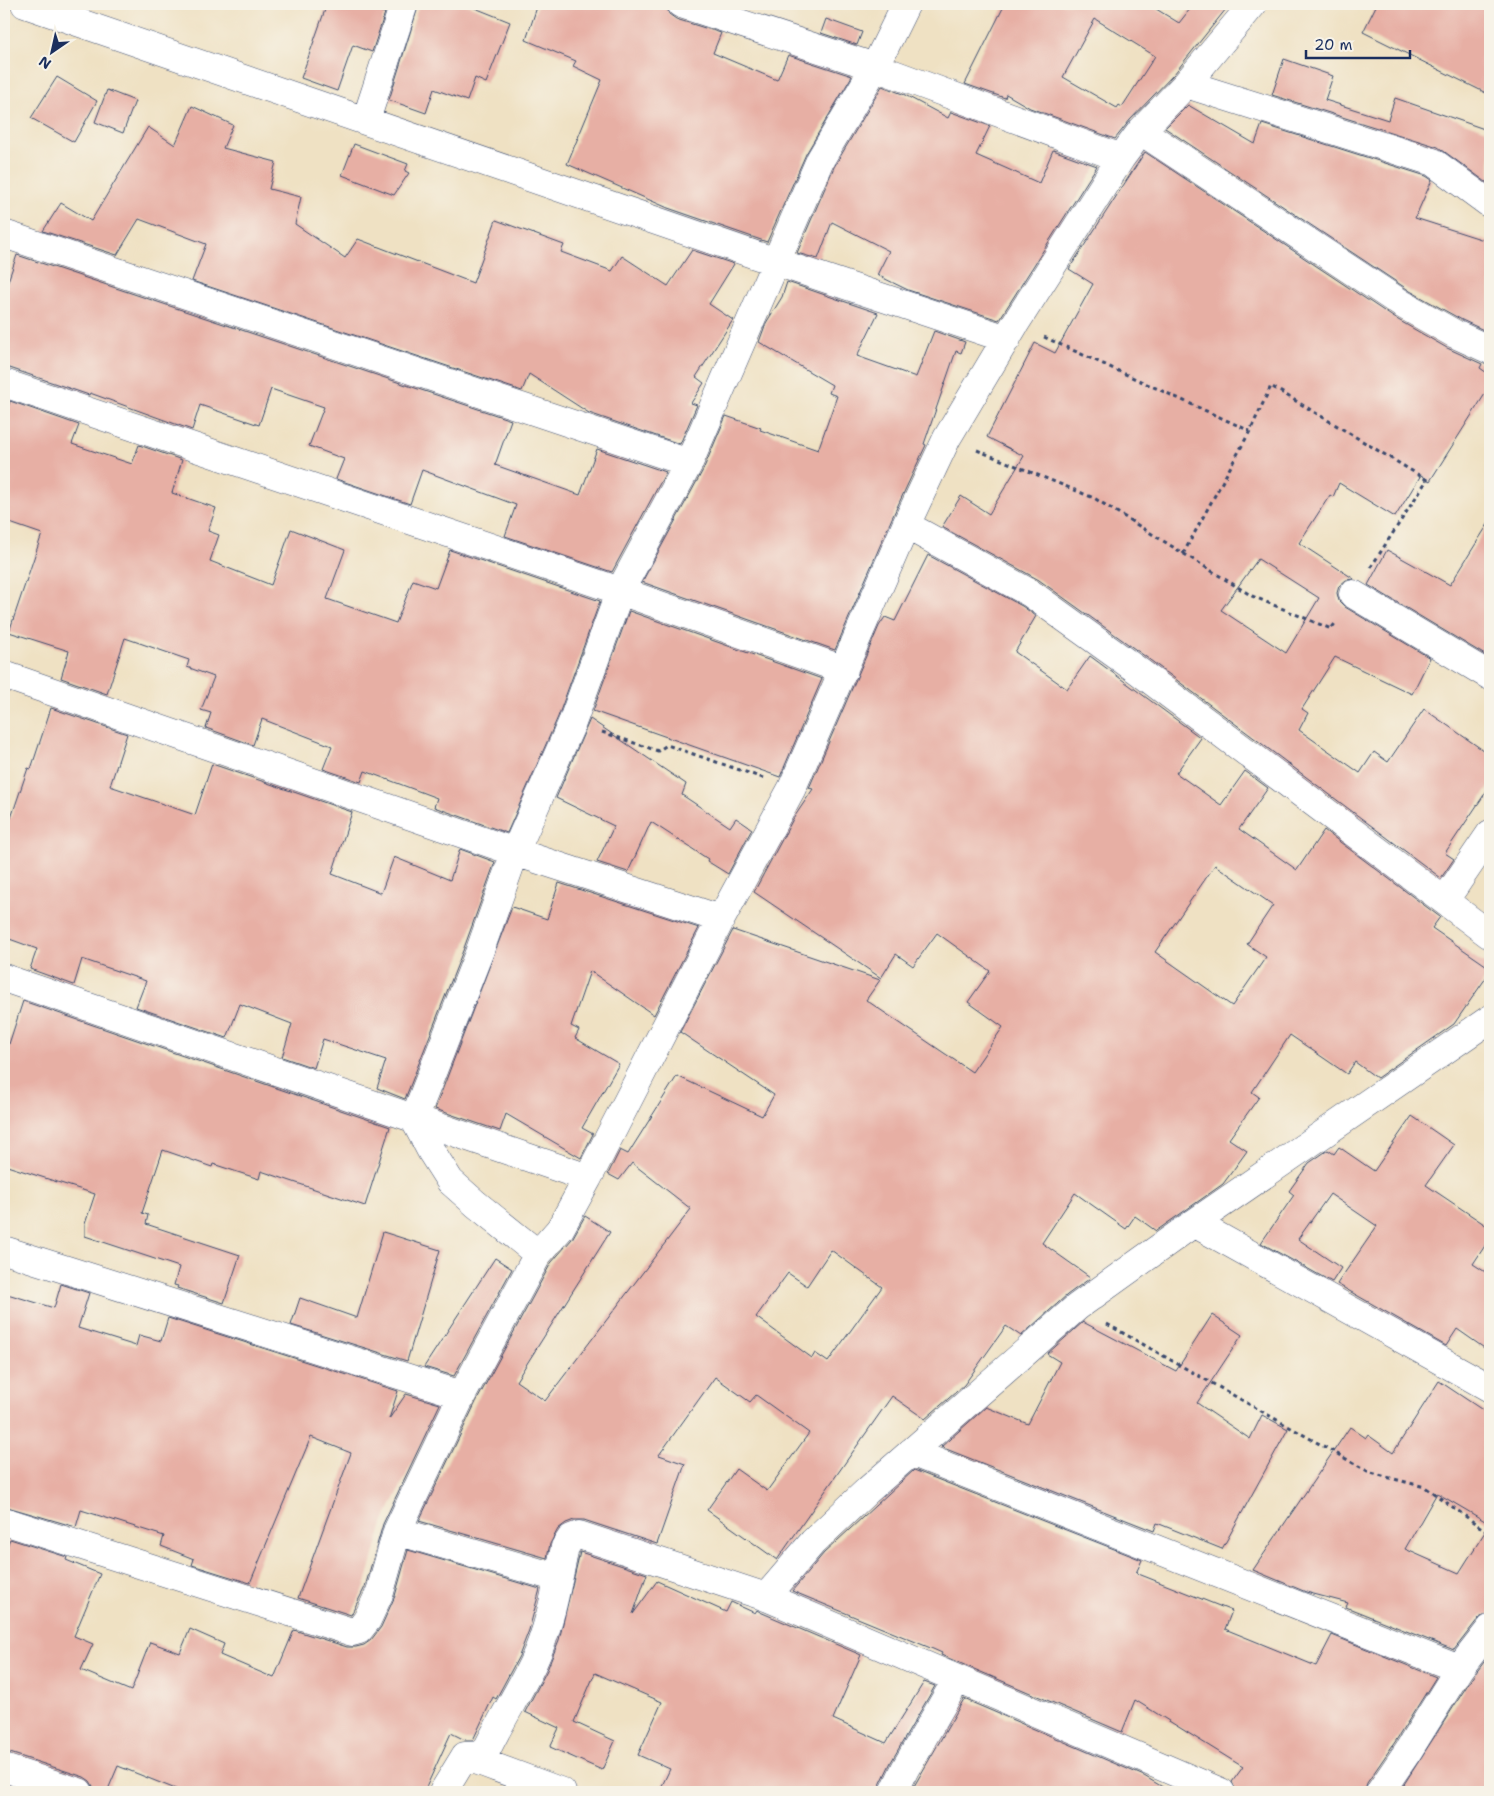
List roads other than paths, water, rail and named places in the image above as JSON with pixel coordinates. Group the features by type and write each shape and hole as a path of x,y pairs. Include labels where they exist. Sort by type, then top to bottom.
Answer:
{"street":[{"path":"25,4 776,262 1011,332"},
{"path":"366,120 404,4"},
{"path":"681,4 875,67 1121,158"},
{"path":"538,1254 450,1181 414,1119 479,953 515,852 572,723 620,591 689,463 820,160 875,67 906,4"},
{"path":"4,1521 352,1632 359,1630 367,1620 380,1592 398,1531 462,1395 538,1254 560,1229 588,1178 721,919 792,788 906,525 947,438 1011,332 1121,158 1140,131 1186,84 1251,4"},
{"path":"1186,84 1433,162 1490,204"},
{"path":"1140,131 1402,304 1455,334 1490,350"},
{"path":"4,234 689,463"},
{"path":"4,383 620,591 844,670"},
{"path":"906,525 1030,593 1490,935"},
{"path":"1353,594 1490,676"},
{"path":"4,675 515,852 721,919"},
{"path":"1445,900 1490,834"},
{"path":"4,978 588,1178"},
{"path":"766,1597 813,1542 867,1491 1077,1307 1194,1223 1486,1028"},
{"path":"1194,1223 1490,1388"},
{"path":"4,1250 462,1395"},
{"path":"911,1452 1478,1652 1380,1792"},
{"path":"398,1531 558,1578"},
{"path":"464,1756 484,1755 533,1662 542,1639 564,1547 571,1538 579,1535 766,1597 1221,1792"},
{"path":"894,1792 905,1769 957,1679"},
{"path":"442,1792 464,1756"},
{"path":"464,1756 562,1792"},
{"path":"4,1768 79,1792"}]}
